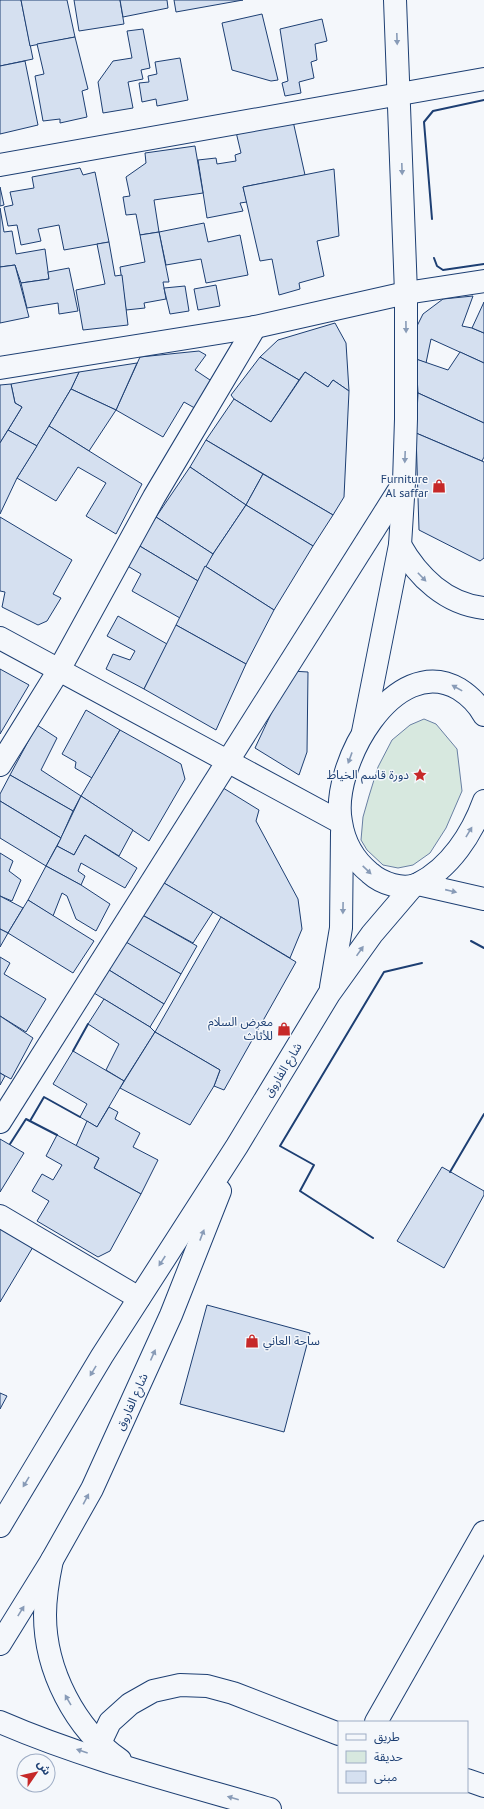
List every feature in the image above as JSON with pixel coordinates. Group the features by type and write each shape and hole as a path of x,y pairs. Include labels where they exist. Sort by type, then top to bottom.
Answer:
{"street":[{"path":"363,732 400,545 404,482 406,293 395,0"},
{"path":"0,165 484,80"},
{"path":"0,368 255,327 406,293 484,281"},
{"path":"0,765 59,670 154,497 255,327"},
{"path":"0,1122 404,482"},
{"path":"400,545 410,563 424,579 440,592 459,602 484,608"},
{"path":"0,638 341,824"},
{"name":"شارع الفاروق","path":"329,994 342,928 341,796 346,769 351,755 363,732 379,711 391,700 409,689 427,682 439,682 456,688 475,701 484,715"},
{"name":"شارع الفاروق","path":"2,1519 139,1298 237,1146 329,994 376,929 415,885 446,864 470,831 480,814 484,801"},
{"name":"شارع الفاروق","path":"341,824 350,849 364,869 374,877 397,885 415,885"},
{"path":"415,885 484,899"},
{"name":"شارع الفاروق","path":"0,1644 52,1560 92,1489 171,1315 237,1146"},
{"path":"0,1216 139,1298"},
{"path":"377,1721 484,1532"},
{"path":"52,1560 46,1588 45,1616 48,1644 55,1672 66,1697 82,1722 100,1743 133,1769"},
{"path":"100,1743 110,1722 130,1704 153,1691 180,1685 207,1686 233,1693 338,1734"},
{"path":"0,1722 21,1731 133,1769 270,1809"},
{"path":"468,1780 484,1786"}],"green space":[{"path":"424,719 436,724 457,749 462,791 446,828 430,853 413,865 398,868 383,865 367,850 361,840 363,817 378,767 392,740 410,725"}],"building":[{"path":"0,0 21,0 33,59 0,66"},
{"path":"21,0 67,0 75,37 30,46"},
{"path":"74,0 120,0 124,24 79,31"},
{"path":"120,0 167,0 168,8 123,17"},
{"path":"174,0 243,0 176,12"},
{"path":"262,14 278,80 271,81 232,70 222,23"},
{"path":"322,19 327,41 315,44 317,60 311,62 314,78 299,82 301,93 285,96 282,83 288,81 280,29"},
{"path":"143,29 150,68 141,70 143,79 128,82 133,108 103,113 98,82 113,61 132,58 127,31"},
{"path":"75,37 88,89 82,91 87,117 60,123 60,119 43,121 35,76 44,74 37,44"},
{"path":"180,58 188,100 157,106 156,99 142,102 139,83 149,82 148,76 157,74 155,62"},
{"path":"25,61 38,125 0,134 0,66"},
{"path":"293,121 305,175 243,187 247,202 240,203 243,211 207,218 198,160 216,158 217,164 236,161 235,155 241,153 236,132"},
{"path":"195,146 203,193 154,200 159,232 140,235 136,214 126,215 123,197 130,196 126,177 146,163 145,153"},
{"path":"80,168 83,175 95,172 109,242 64,250 59,225 38,229 41,241 21,245 17,225 8,226 4,207 13,205 10,192 34,188 32,177"},
{"path":"334,169 339,236 317,241 324,276 299,283 300,289 279,295 272,259 260,261 243,187"},
{"path":"0,187 4,205 0,206"},
{"path":"0,208 4,232 12,231 16,254 45,249 49,279 21,283 15,265 0,267"},
{"path":"204,223 208,242 240,235 248,275 206,283 201,259 166,265 159,232"},
{"path":"159,232 169,282 163,282 166,299 144,303 145,308 126,310 120,267 145,262 140,235"},
{"path":"109,242 115,276 122,275 128,325 83,330 76,290 105,284 97,244"},
{"path":"15,265 29,317 0,323 0,267"},
{"path":"69,268 78,311 59,314 58,303 27,308 21,283 49,279 48,272"},
{"path":"216,285 220,306 198,310 194,289"},
{"path":"185,286 189,311 170,314 164,288"},
{"path":"473,296 462,326 484,333 484,363 431,339 426,363 416,359 415,330 423,314 443,299"},
{"path":"484,302 484,333 472,328"},
{"path":"335,323 346,343 349,391 333,380 328,387 305,372 299,380 260,357 278,340"},
{"path":"199,351 206,355 195,370 216,384 200,411 184,402 163,437 116,410 140,357"},
{"path":"460,352 484,363 484,423 418,393 416,359 448,370"},
{"path":"260,357 299,380 271,422 234,399 231,395"},
{"path":"137,363 116,410 71,389 79,372"},
{"path":"79,372 71,389 37,446 8,430 22,407 15,403 11,384"},
{"path":"305,372 328,387 333,380 349,391 344,497 333,515 206,440 234,399 271,422"},
{"path":"11,384 15,403 22,407 0,443 0,385"},
{"path":"71,389 116,410 89,451 49,426"},
{"path":"418,393 484,423 484,457 482,461 416,433"},
{"path":"49,426 142,484 116,534 86,516 106,483 78,467 56,501 17,478"},
{"path":"8,430 37,446 17,478 0,514 0,443"},
{"path":"416,433 484,462 484,558 480,561 419,530"},
{"path":"206,440 263,474 246,505 190,467"},
{"path":"190,467 246,505 213,554 156,517"},
{"path":"263,474 333,515 313,546 246,505"},
{"path":"246,505 313,546 274,610 205,566"},
{"path":"0,517 72,560 53,594 61,598 47,621 38,625 2,607 5,592 0,591"},
{"path":"156,517 213,554 198,581 138,545"},
{"path":"138,545 198,581 180,618 132,591 141,574 126,565"},
{"path":"205,566 274,610 246,664 176,625"},
{"path":"118,616 167,644 144,689 106,669 113,654 130,660 135,651 107,636"},
{"path":"176,625 246,664 216,730 144,689"},
{"path":"0,669 29,685 0,734"},
{"path":"291,671 308,672 307,752 299,775 255,748"},
{"path":"86,710 120,730 92,778 75,768 76,762 62,754"},
{"path":"37,725 57,738 41,770 81,796 73,811 10,775"},
{"path":"120,730 181,764 185,779 149,841 81,796"},
{"path":"10,775 73,811 61,838 0,801 0,794"},
{"path":"220,786 259,810 256,821 298,899 302,929 290,958 159,880"},
{"path":"81,796 133,830 119,856 85,835 74,855 57,846"},
{"path":"0,801 61,838 46,866 0,838"},
{"path":"85,835 137,868 125,888 81,863 78,871 85,876 81,885 46,866 57,846 74,855"},
{"path":"0,853 13,861 9,871 21,880 12,901 0,896"},
{"path":"46,866 81,885 110,904 96,931 76,919 67,896 62,893 53,916 28,900"},
{"path":"159,880 213,912 193,943 137,912"},
{"path":"0,896 23,908 8,933 0,929"},
{"path":"28,900 94,941 73,973 8,933"},
{"path":"137,912 197,946 181,974 120,939"},
{"path":"221,917 296,962 224,1090 214,1086 220,1070 155,1032"},
{"path":"0,929 8,933 0,947"},
{"path":"126,942 181,974 164,1004 109,970"},
{"path":"0,957 10,963 4,974 46,999 26,1032 0,1016"},
{"path":"109,970 164,1004 150,1027 94,993"},
{"path":"104,999 150,1027 155,1032 124,1081 106,1070 119,1044 88,1024"},
{"path":"0,1016 33,1038 11,1079 0,1073"},
{"path":"155,1032 220,1070 214,1086 190,1125 120,1088"},
{"path":"73,1051 124,1081 97,1127 80,1117 87,1104 53,1084"},
{"path":"0,1073 5,1076 0,1085"},
{"path":"109,1107 118,1112 115,1119 140,1133 133,1147 158,1160 141,1194 94,1168 99,1158 76,1146 87,1121 97,1127"},
{"path":"57,1135 99,1158 94,1168 141,1194 110,1251 98,1257 37,1221 49,1201 32,1191 42,1174 53,1180 62,1165 46,1156"},
{"path":"0,1139 24,1153 0,1192"},
{"path":"442,1167 484,1191 484,1195 444,1268 397,1241"},
{"path":"0,1226 33,1247 0,1302"},
{"path":"207,1305 310,1333 284,1432 180,1404"},
{"path":"0,1393 7,1396 0,1409"}],"wall":[{"path":"432,219 424,122 433,111 484,100"},
{"path":"434,258 437,266 443,270 484,264"},
{"path":"471,941 484,948"},
{"path":"373,1238 300,1191 314,1165 280,1146 384,972 422,963"},
{"path":"73,1051 88,1024"},
{"path":"30,1121 44,1097 80,1117"},
{"path":"450,1172 484,1114"},
{"path":"10,1144 26,1119 57,1135"}],"place":[{"name":"Furniture Al saffar","path":"439,486"},
{"name":"دورة قاسم الخياط","path":"420,775"},
{"name":"معرض السلام للأثاث","path":"284,1029"},
{"name":"ساحة العاني","path":"252,1341"}]}
